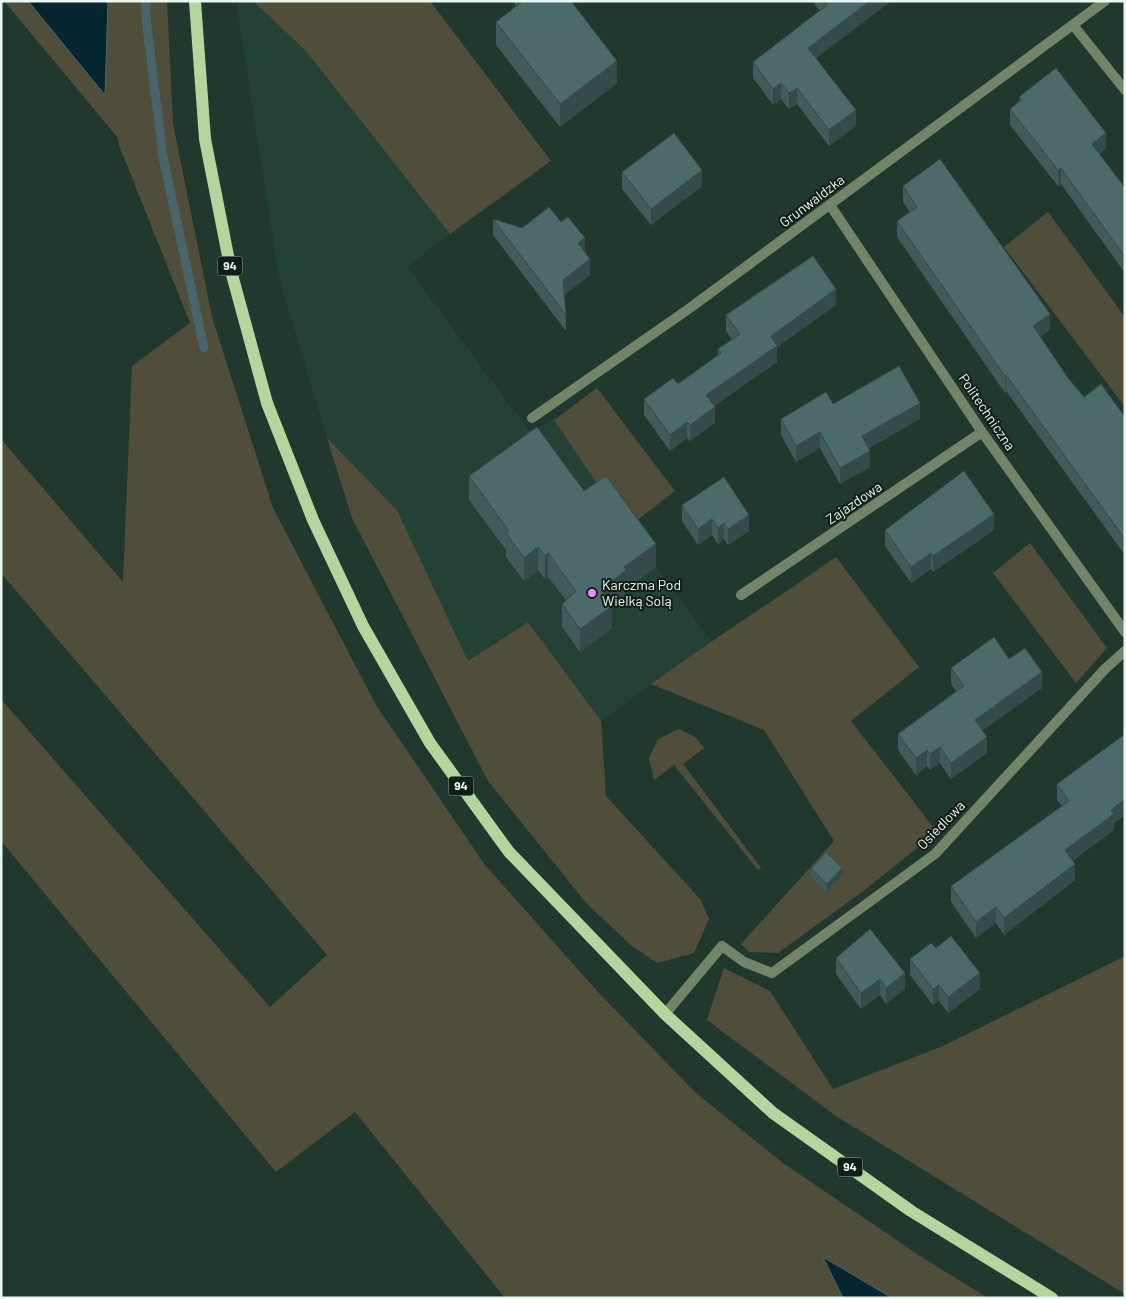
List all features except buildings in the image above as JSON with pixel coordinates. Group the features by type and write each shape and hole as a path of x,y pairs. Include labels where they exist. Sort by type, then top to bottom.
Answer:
{"main road":[{"name":"94","path":"195,1 205,138 231,271 267,403 313,520 363,626 430,743 509,852 665,1014 773,1113 912,1211 1052,1298"}],"street":[{"name":"Grunwaldzka","path":"532,418 690,308 1105,1"},
{"path":"1073,25 1125,90"},
{"name":"Politechniczna","path":"830,205 982,432 1125,632"},
{"name":"Zajazdowa","path":"741,595 982,432"},
{"name":"Osiedlowa","path":"665,1014 722,946 744,962 772,973 935,854 1105,669 1125,651"}],"shaded area":[{"path":"4,1 167,1 173,124 212,317 273,508 376,705 485,865 598,992 696,1093 783,1163 923,1258 988,1298 505,1298 355,1112 276,1172 1,841 1,699 270,1007 327,955 1,573 1,439 123,582 132,366 190,323 119,145 118,138"},
{"path":"236,1 253,1 306,51 450,234 407,267 530,432 554,419 627,528 711,641 601,721 528,622 468,661 397,510 327,438 279,278"},
{"path":"253,1 430,1 551,161 450,234 306,51"},
{"path":"1048,212 1125,317 1125,407 1004,247"},
{"path":"597,388 675,491 627,528 554,420"},
{"path":"327,438 397,510 468,661 528,622 601,721 606,796 701,900 709,919 694,953 657,963 632,946 587,904 488,781 352,518"},
{"path":"1030,543 1107,648 1076,683 993,573"},
{"path":"836,557 919,667 851,721 937,832 866,889 778,953 749,952 741,944 834,841 764,730 651,684"},
{"path":"679,729 695,737 704,748 683,764 761,868 758,870 674,765 654,780 649,758 658,739"},
{"path":"1125,956 1125,1294 836,1116 707,1020 724,968 770,991 833,1089 943,1046"}],"water":[{"path":"28,1 108,1 105,95"},
{"path":"823,1257 892,1298 843,1298"}],"waterway":[{"path":"146,1 146,18 163,157 204,348"}],"place":[{"name":"Karczma Pod Wielką Solą","path":"592,593"}]}
